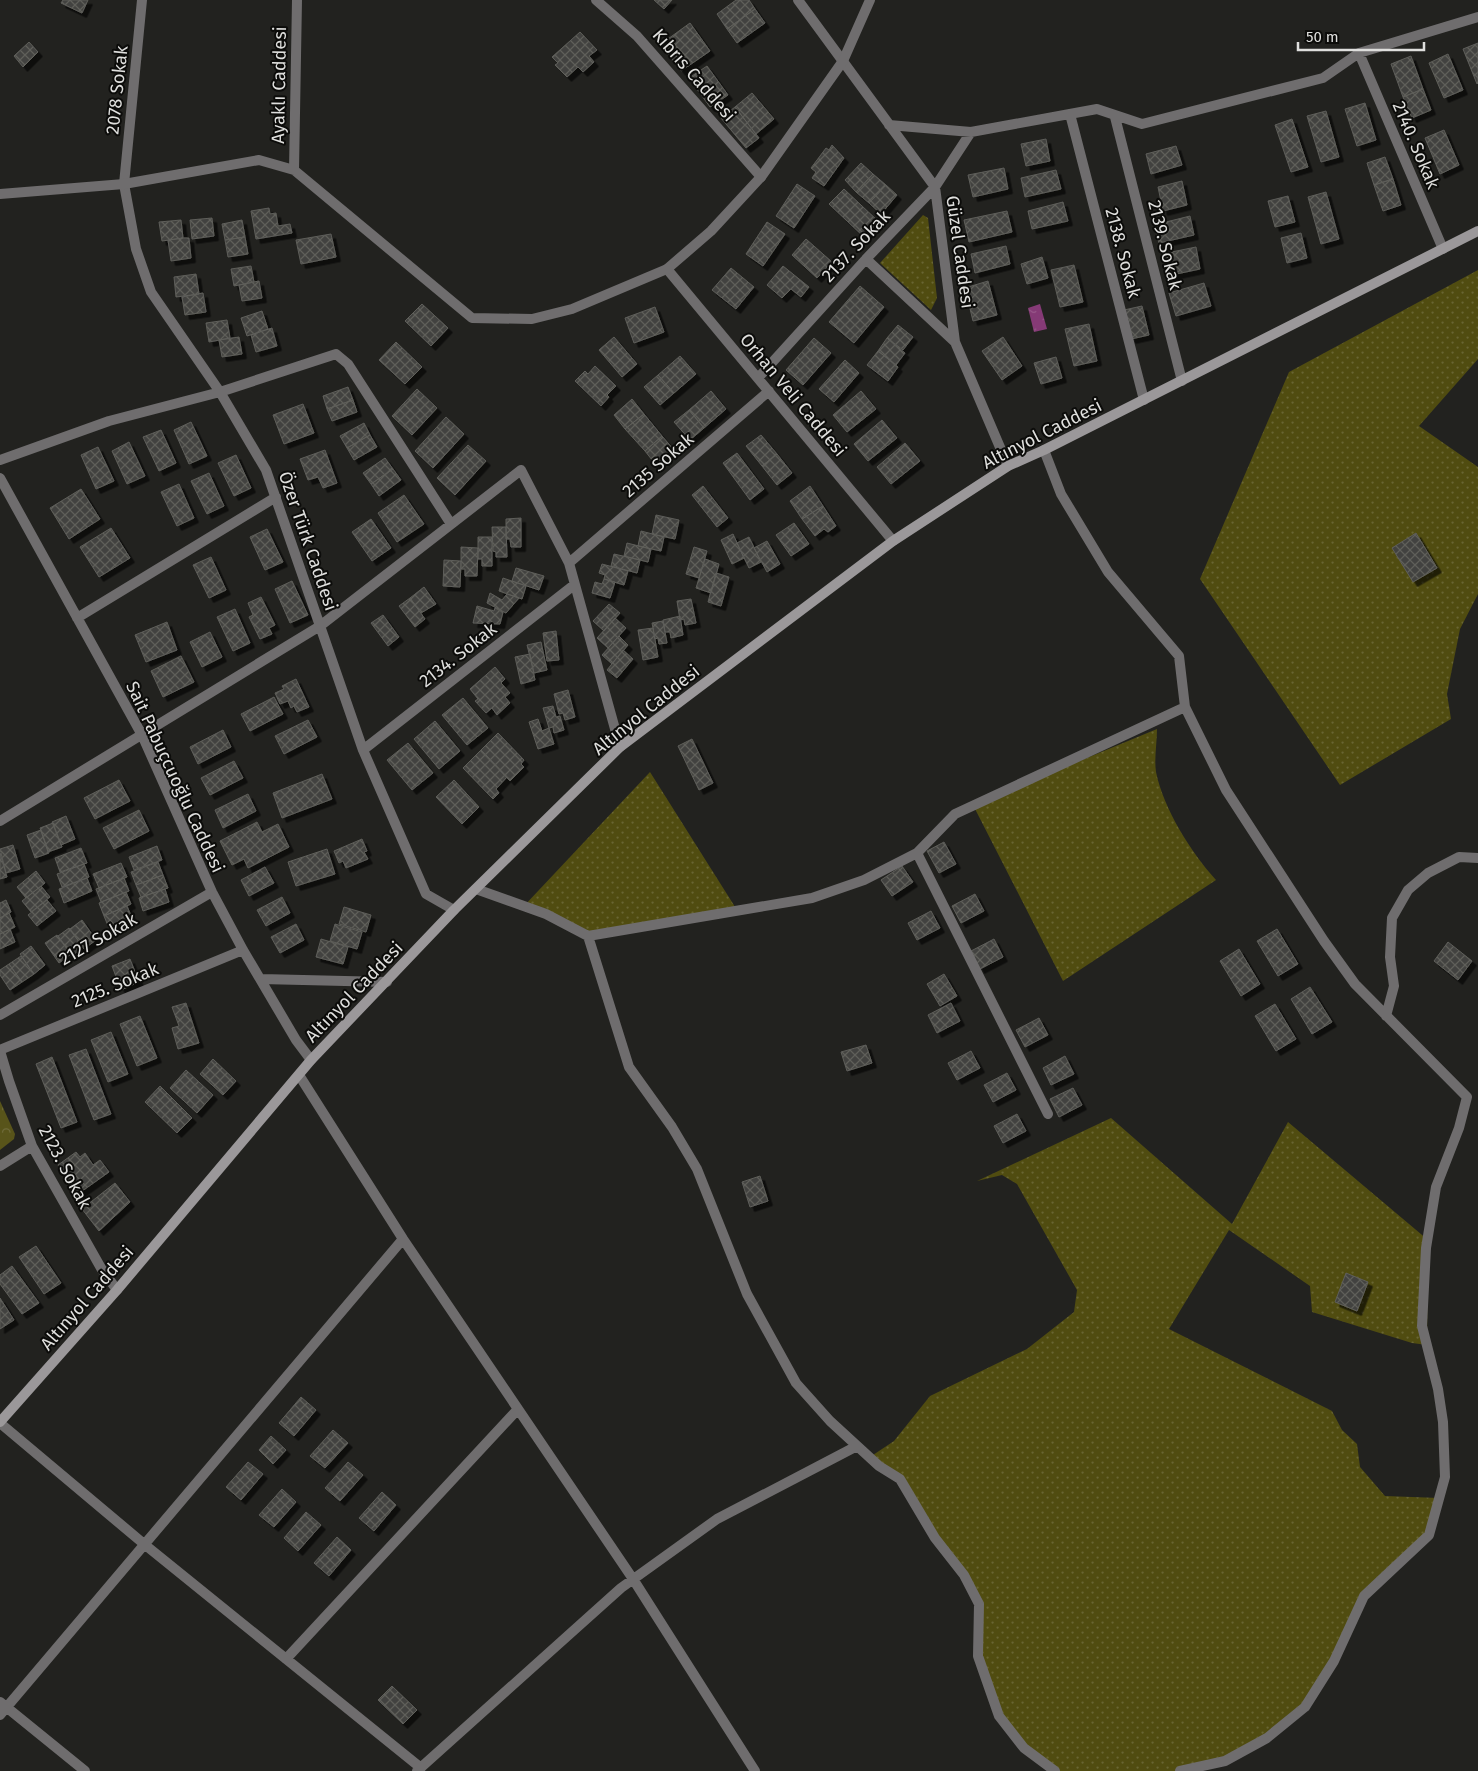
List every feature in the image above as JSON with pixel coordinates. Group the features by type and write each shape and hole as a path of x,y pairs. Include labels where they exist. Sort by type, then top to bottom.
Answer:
{"main road":[{"name":"Altınyol Caddesi","path":"0,1423 117,1290 311,1060 454,910 620,747 893,542 1008,466 1182,382 1478,232"}],"street":[{"name":"2078 Sokak","path":"124,184 142,0"},
{"name":"Ayaklı Caddesi","path":"294,170 297,0"},
{"name":"Kıbrıs Caddesi","path":"596,0 638,36 762,177"},
{"name":"Güzel Caddesi","path":"798,0 934,187 955,342 1008,466"},
{"path":"0,194 124,184 259,160 294,170 472,318 532,319 572,309 667,269 711,231 762,177 843,61 870,0"},
{"path":"889,125 971,132 1097,109 1142,124 1323,78 1359,53 1478,17"},
{"name":"2140. Sokak","path":"1359,53 1443,249"},
{"name":"2138. Sokak","path":"1070,114 1144,400"},
{"name":"2139. Sokak","path":"1115,116 1182,382"},
{"name":"2137. Sokak","path":"758,378 934,187 971,132"},
{"name":"Özer Türk Caddesi","path":"124,184 136,249 151,292 220,392 266,470 363,750 426,894 454,910"},
{"path":"866,259 955,342"},
{"name":"Orhan Veli Caddesi","path":"667,269 893,542"},
{"path":"0,460 109,421 220,392 330,354 336,354 343,358 451,524"},
{"name":"2135 Sokak","path":"569,563 769,392"},
{"path":"1044,450 1061,494 1108,572 1179,656 1185,707 1226,790 1324,941 1355,984 1467,1097 1460,1128 1436,1187 1426,1248 1422,1326 1438,1389 1443,1422 1445,1476 1429,1535 1364,1596 1334,1661 1305,1707 1267,1738 1225,1761 1180,1771"},
{"path":"0,821 320,626 520,470 569,563 620,747"},
{"name":"Sait Pabuçcuoğlu Caddesi","path":"0,478 142,735 212,892 243,950 296,1040 311,1060"},
{"path":"77,618 276,497"},
{"name":"2134. Sokak","path":"363,750 574,585"},
{"path":"476,889 546,914 588,936 812,898 864,880 917,853 955,814 1185,707"},
{"path":"917,853 1048,1114"},
{"path":"1386,1016 1394,986 1390,957 1392,918 1408,890 1428,873 1460,857 1478,858"},
{"name":"2127 Sokak","path":"0,1014 212,892"},
{"path":"588,936 629,1067 672,1127 698,1170 747,1294 796,1384 830,1421 857,1446 879,1466 900,1479 935,1538 964,1575 980,1604 978,1656 999,1716 1024,1748 1055,1771"},
{"name":"2125. Sokak","path":"0,1050 243,950"},
{"path":"261,979 387,982"},
{"name":"2123. Sokak","path":"0,1050 4,1084 32,1146 101,1268 117,1290"},
{"path":"299,1075 404,1239 633,1579 755,1771"},
{"path":"0,1166 32,1146"},
{"path":"85,1771 2,1708 404,1239"},
{"path":"286,1659 518,1409"},
{"path":"0,1423 144,1544 419,1769 633,1579 717,1519 857,1446"}],"shaded area":[{"path":"923,215 928,218 937,298 931,310 880,263"},
{"path":"1478,270 1478,359 1419,426 1478,467 1478,594 1460,629 1447,694 1451,719 1340,785 1200,579 1289,372"},
{"path":"1157,729 1156,772 1165,801 1188,844 1216,880 1063,981 973,805"},
{"path":"650,772 737,910 588,936 523,907"},
{"path":"1111,1118 1232,1224 1288,1122 1428,1240 1427,1345 1412,1343 1312,1312 1310,1286 1229,1230 1169,1329 1332,1411 1342,1430 1357,1444 1360,1467 1385,1496 1439,1498 1429,1535 1364,1596 1305,1707 1225,1761 1180,1771 1055,1771 1024,1748 999,1716 978,1656 979,1604 900,1479 870,1457 894,1441 930,1396 1027,1349 1074,1312 1077,1290 1017,1184 1002,1175 977,1181"}],"green space":[{"path":"0,1101 15,1134 14,1139 0,1150"}],"water":[{"path":"1040,304 1047,329 1034,332 1028,308"}],"building":[{"path":"63,0 88,0 82,13 61,3"},
{"path":"654,0 672,0 664,9"},
{"path":"736,0 749,0 755,9 727,29 717,14"},
{"path":"755,9 765,23 737,43 727,29"},
{"path":"690,23 710,51 681,71 661,44"},
{"path":"580,32 597,50 589,56 594,62 583,72 578,67 567,77 555,65 558,63 552,57"},
{"path":"29,42 38,52 23,67 14,56"},
{"path":"1478,43 1478,83 1477,84 1463,49"},
{"path":"1448,54 1463,90 1444,98 1429,63"},
{"path":"1411,56 1423,89 1403,97 1391,64"},
{"path":"707,66 728,95 710,107 689,78"},
{"path":"1423,89 1431,110 1412,118 1403,97"},
{"path":"752,93 774,119 756,134 735,107"},
{"path":"1365,103 1376,140 1357,146 1345,109"},
{"path":"735,107 759,138 746,148 721,118"},
{"path":"1326,111 1339,157 1321,162 1307,116"},
{"path":"1292,119 1308,167 1291,172 1275,125"},
{"path":"1444,130 1459,165 1440,174 1425,138"},
{"path":"1046,139 1050,161 1026,166 1021,144"},
{"path":"832,145 844,158 824,186 812,178 816,172 811,168 826,148 829,150"},
{"path":"1176,146 1182,165 1151,174 1146,154"},
{"path":"1385,157 1393,179 1374,185 1367,163"},
{"path":"861,163 873,174 856,192 845,180"},
{"path":"1004,168 1008,189 973,197 968,175"},
{"path":"1056,170 1061,189 1025,197 1021,178"},
{"path":"873,174 886,185 869,203 856,192"},
{"path":"1393,179 1401,205 1383,211 1374,185"},
{"path":"1182,181 1187,205 1163,211 1158,187"},
{"path":"797,184 815,196 794,228 776,216"},
{"path":"886,185 897,195 881,214 869,203"},
{"path":"844,189 879,222 864,237 829,204"},
{"path":"1326,192 1339,239 1321,244 1308,197"},
{"path":"1288,196 1295,222 1275,227 1268,201"},
{"path":"1063,202 1068,221 1032,229 1028,211"},
{"path":"269,208 270,214 276,213 278,226 290,224 292,233 256,239 251,211"},
{"path":"1007,211 1012,232 969,242 964,220"},
{"path":"1190,216 1194,235 1159,243 1154,225"},
{"path":"212,218 214,236 192,239 190,220"},
{"path":"181,220 183,238 162,241 159,222"},
{"path":"242,220 245,237 225,240 222,224"},
{"path":"767,222 785,234 763,266 746,254"},
{"path":"1301,233 1307,258 1287,263 1281,238"},
{"path":"331,234 336,257 301,264 296,240"},
{"path":"245,237 248,254 228,257 225,240"},
{"path":"189,238 191,258 171,261 168,240"},
{"path":"806,239 832,262 817,278 792,255"},
{"path":"1006,246 1010,264 975,273 971,254"},
{"path":"1196,247 1200,269 1167,276 1162,254"},
{"path":"1042,257 1048,278 1027,284 1021,264"},
{"path":"1074,265 1083,302 1060,307 1051,270"},
{"path":"251,266 254,282 234,286 231,269"},
{"path":"783,266 809,287 801,297 791,289 782,298 767,285"},
{"path":"731,268 754,287 736,309 712,290"},
{"path":"196,274 199,294 176,297 174,277"},
{"path":"259,281 262,298 242,301 239,285"},
{"path":"988,281 997,315 973,321 965,288"},
{"path":"1204,283 1211,306 1176,316 1169,293"},
{"path":"860,286 884,307 854,343 829,322"},
{"path":"203,293 206,312 185,315 182,297"},
{"path":"422,304 448,328 431,346 405,321"},
{"path":"1142,306 1149,335 1131,339 1124,310"},
{"path":"655,307 664,332 634,343 625,318"},
{"path":"262,311 268,329 247,336 241,318"},
{"path":"227,320 230,338 209,342 206,323"},
{"path":"1089,324 1097,361 1074,366 1065,329"},
{"path":"898,325 913,337 903,350 887,338"},
{"path":"272,328 277,346 256,352 251,335"},
{"path":"239,337 242,354 222,357 219,340"},
{"path":"614,337 637,364 622,377 599,350"},
{"path":"1003,337 1022,366 1002,380 982,351"},
{"path":"814,338 831,353 803,385 786,370"},
{"path":"887,338 905,353 896,365 878,351"},
{"path":"396,342 422,367 405,384 379,360"},
{"path":"878,351 898,367 888,381 867,365"},
{"path":"680,356 696,374 674,393 658,375"},
{"path":"1056,357 1062,378 1041,384 1034,363"},
{"path":"845,360 859,373 834,402 819,389"},
{"path":"595,366 616,386 607,395 609,397 601,406 575,381 585,371 588,374"},
{"path":"658,375 674,393 660,405 644,387"},
{"path":"348,387 353,400 327,409 323,396"},
{"path":"417,389 437,408 412,435 392,416"},
{"path":"711,391 726,409 704,428 689,410"},
{"path":"861,391 876,409 847,432 833,415"},
{"path":"632,399 644,414 625,429 614,415"},
{"path":"353,400 357,412 332,421 327,409"},
{"path":"303,404 314,433 284,444 273,415"},
{"path":"689,410 704,428 690,440 674,422"},
{"path":"644,414 662,436 645,451 625,429"},
{"path":"446,417 464,434 433,468 415,451"},
{"path":"882,420 897,438 868,461 854,444"},
{"path":"191,422 207,456 189,464 174,430"},
{"path":"364,423 370,435 347,448 340,436"},
{"path":"161,430 176,463 159,471 143,437"},
{"path":"370,435 377,447 354,460 347,448"},
{"path":"761,435 777,454 762,466 746,446"},
{"path":"662,436 674,450 656,465 645,451"},
{"path":"129,442 145,476 127,484 112,451"},
{"path":"905,443 920,461 891,484 877,467"},
{"path":"468,445 486,461 455,495 437,478"},
{"path":"98,447 114,481 96,489 81,455"},
{"path":"325,450 337,483 323,488 318,477 308,480 300,459"},
{"path":"737,453 764,489 750,500 723,463"},
{"path":"777,454 792,473 777,485 762,466"},
{"path":"236,455 251,488 234,496 218,463"},
{"path":"385,458 393,469 371,484 363,473"},
{"path":"393,469 401,480 379,496 371,484"},
{"path":"209,473 224,506 207,514 191,481"},
{"path":"179,484 194,518 177,526 161,492"},
{"path":"703,486 728,518 717,527 692,495"},
{"path":"810,486 823,506 802,519 790,501"},
{"path":"81,489 100,519 69,539 50,508"},
{"path":"404,495 424,524 397,542 378,513"},
{"path":"823,506 836,526 828,532 824,529 815,536 802,519"},
{"path":"656,515 679,520 675,539 652,534"},
{"path":"521,518 521,547 511,547 510,539 506,539 506,519"},
{"path":"371,519 391,548 372,561 352,532"},
{"path":"794,523 809,544 791,556 776,535"},
{"path":"492,527 506,527 507,557 496,557 496,552 493,551"},
{"path":"111,528 130,558 99,577 80,547"},
{"path":"267,529 283,562 265,570 250,537"},
{"path":"641,531 664,537 661,551 638,546"},
{"path":"1416,533 1437,568 1413,582 1392,548"},
{"path":"733,534 744,558 732,564 721,540"},
{"path":"478,537 492,537 492,566 482,566 482,559 478,559"},
{"path":"749,537 761,562 749,568 737,543"},
{"path":"767,541 780,564 767,572 754,548"},
{"path":"627,543 651,549 648,562 624,556"},
{"path":"461,547 478,548 477,576 465,576 465,569 461,569"},
{"path":"694,547 707,551 699,578 686,574"},
{"path":"614,554 640,560 637,573 611,566"},
{"path":"211,557 226,590 209,598 193,565"},
{"path":"705,559 719,564 711,593 696,588"},
{"path":"444,560 461,561 460,587 443,586"},
{"path":"602,564 628,571 624,585 604,579 605,575 599,573"},
{"path":"516,568 544,576 539,590 512,581"},
{"path":"716,573 729,577 721,606 708,602"},
{"path":"503,578 526,586 522,599 499,591"},
{"path":"604,579 615,582 610,598 592,593 595,582 602,584"},
{"path":"292,581 308,615 290,623 275,589"},
{"path":"424,587 436,604 421,613 410,598"},
{"path":"490,593 502,600 507,594 519,598 506,613 487,603"},
{"path":"261,597 275,625 269,628 272,634 260,639 249,617 253,615 248,603"},
{"path":"410,598 425,619 415,627 399,606"},
{"path":"691,599 696,623 685,625 684,619 680,620 677,601"},
{"path":"609,604 620,613 604,631 593,621"},
{"path":"477,606 494,611 495,608 503,612 500,624 473,623"},
{"path":"235,609 250,643 233,651 217,617"},
{"path":"383,615 399,637 388,646 371,623"},
{"path":"680,616 683,635 671,638 670,632 665,632 663,620"},
{"path":"615,618 626,628 608,648 597,638"},
{"path":"663,621 667,643 659,644 658,638 655,639 652,623"},
{"path":"167,622 177,650 146,662 135,635"},
{"path":"653,628 658,657 643,660 638,630"},
{"path":"556,631 559,660 547,661 543,633"},
{"path":"210,632 222,657 202,667 190,642"},
{"path":"619,636 628,645 612,664 602,655"},
{"path":"541,642 547,670 534,673 527,645"},
{"path":"623,650 633,659 617,678 607,670"},
{"path":"530,654 535,680 521,684 515,657"},
{"path":"181,656 194,682 163,697 151,671"},
{"path":"495,667 505,679 501,683 510,693 505,697 510,703 497,715 492,708 486,713 475,701 478,699 470,689"},
{"path":"296,679 309,707 297,712 294,706 291,708 288,701 280,704 275,693 284,689 282,686"},
{"path":"568,690 575,717 565,720 563,713 559,714 554,694"},
{"path":"274,697 283,714 250,731 241,714"},
{"path":"463,698 488,728 467,745 442,715"},
{"path":"553,706 556,717 560,716 564,730 554,733 553,727 549,728 543,708"},
{"path":"538,719 542,731 549,728 554,744 538,749 529,722"},
{"path":"308,720 317,737 284,754 275,736"},
{"path":"435,721 460,751 439,769 414,739"},
{"path":"223,730 231,747 198,764 190,747"},
{"path":"498,733 524,760 521,764 524,767 510,781 481,750"},
{"path":"692,739 713,783 699,790 678,746"},
{"path":"408,743 433,773 412,790 387,760"},
{"path":"481,750 507,777 496,789 499,793 493,799 463,768"},
{"path":"234,761 243,778 210,795 201,778"},
{"path":"322,774 332,799 282,818 273,793"},
{"path":"119,780 130,801 95,819 84,798"},
{"path":"454,780 479,807 462,824 436,797"},
{"path":"248,794 256,811 223,828 215,810"},
{"path":"139,810 149,831 114,849 103,828"},
{"path":"66,816 75,839 61,845 52,822"},
{"path":"257,822 262,832 278,824 289,847 248,868 244,859 232,865 220,841"},
{"path":"53,823 62,847 48,852 40,828"},
{"path":"41,830 49,853 35,858 27,835"},
{"path":"362,839 367,851 364,852 368,859 346,868 343,861 339,863 334,851"},
{"path":"944,842 956,864 939,873 927,851"},
{"path":"13,845 20,869 6,873 0,849"},
{"path":"157,846 162,860 134,870 129,857"},
{"path":"81,848 87,863 60,872 55,858"},
{"path":"327,849 335,874 296,886 288,862"},
{"path":"0,853 7,877 0,879"},
{"path":"158,862 163,875 136,885 131,872"},
{"path":"121,863 127,877 99,888 93,874"},
{"path":"84,864 89,877 62,887 57,874"},
{"path":"902,866 913,882 892,896 881,880"},
{"path":"265,867 274,883 249,896 241,880"},
{"path":"36,871 45,883 26,898 17,887"},
{"path":"163,875 168,888 141,897 136,885"},
{"path":"87,878 92,891 64,903 59,889"},
{"path":"124,878 129,891 101,902 96,889"},
{"path":"41,886 50,897 31,912 22,901"},
{"path":"165,889 169,902 143,911 139,898"},
{"path":"126,892 131,904 104,916 99,903"},
{"path":"975,894 984,911 961,923 952,906"},
{"path":"282,897 290,913 266,926 257,910"},
{"path":"6,900 11,912 0,918 0,903"},
{"path":"47,900 56,911 37,926 28,915"},
{"path":"127,906 132,918 109,928 104,916"},
{"path":"344,907 371,915 366,932 339,924"},
{"path":"931,911 940,928 917,940 908,923"},
{"path":"9,913 15,927 0,934 0,918"},
{"path":"82,920 96,940 84,949 70,929"},
{"path":"296,924 304,940 280,953 271,937"},
{"path":"335,924 362,932 357,949 330,941"},
{"path":"69,928 83,947 72,956 58,936"},
{"path":"10,929 15,942 0,949 0,934"},
{"path":"1277,929 1298,964 1278,976 1257,941"},
{"path":"57,935 71,954 59,963 45,943"},
{"path":"321,939 348,947 343,964 316,957"},
{"path":"994,939 1003,957 980,969 971,951"},
{"path":"1448,942 1472,961 1458,980 1434,961"},
{"path":"31,946 45,965 34,974 20,954"},
{"path":"1239,949 1260,984 1241,996 1220,961"},
{"path":"21,956 34,974 22,982 9,964"},
{"path":"130,959 139,982 121,990 112,966"},
{"path":"9,964 22,982 10,990 0,975 0,970"},
{"path":"944,974 957,996 940,1006 927,984"},
{"path":"1310,987 1332,1022 1312,1034 1291,999"},
{"path":"186,1003 199,1043 178,1049 172,1028 179,1026 172,1007"},
{"path":"951,1003 960,1021 937,1033 928,1015"},
{"path":"1275,1004 1296,1039 1276,1051 1255,1016"},
{"path":"140,1016 157,1058 137,1066 120,1024"},
{"path":"1039,1018 1048,1035 1025,1047 1016,1030"},
{"path":"111,1032 128,1074 108,1082 91,1040"},
{"path":"866,1045 872,1063 847,1071 841,1052"},
{"path":"86,1049 111,1114 94,1120 69,1055"},
{"path":"971,1051 980,1068 957,1080 948,1063"},
{"path":"1065,1056 1074,1074 1051,1085 1043,1068"},
{"path":"52,1057 77,1122 61,1128 36,1064"},
{"path":"213,1059 236,1081 223,1095 200,1074"},
{"path":"186,1070 213,1095 197,1113 170,1088"},
{"path":"1007,1073 1016,1090 993,1102 984,1085"},
{"path":"160,1086 192,1118 177,1133 145,1102"},
{"path":"1073,1088 1082,1105 1059,1117 1050,1099"},
{"path":"1017,1114 1026,1131 1003,1143 994,1126"},
{"path":"76,1152 80,1157 85,1153 93,1165 100,1160 109,1172 78,1194 58,1165"},
{"path":"760,1176 768,1201 750,1207 742,1182"},
{"path":"115,1183 130,1202 99,1231 82,1209"},
{"path":"36,1246 61,1283 44,1294 19,1257"},
{"path":"12,1266 39,1303 22,1314 0,1284 0,1275"},
{"path":"1346,1273 1368,1282 1357,1311 1335,1302"},
{"path":"0,1298 14,1320 0,1329"},
{"path":"301,1397 316,1410 294,1436 279,1423"},
{"path":"333,1430 348,1443 325,1468 310,1456"},
{"path":"271,1436 286,1450 273,1464 259,1450"},
{"path":"248,1462 263,1474 241,1500 226,1487"},
{"path":"348,1462 363,1475 340,1501 325,1488"},
{"path":"282,1489 296,1502 274,1527 259,1515"},
{"path":"382,1492 396,1505 374,1531 359,1518"},
{"path":"306,1512 321,1525 298,1551 284,1538"},
{"path":"337,1537 351,1550 329,1576 314,1563"},
{"path":"392,1686 417,1710 403,1724 378,1700"}]}
